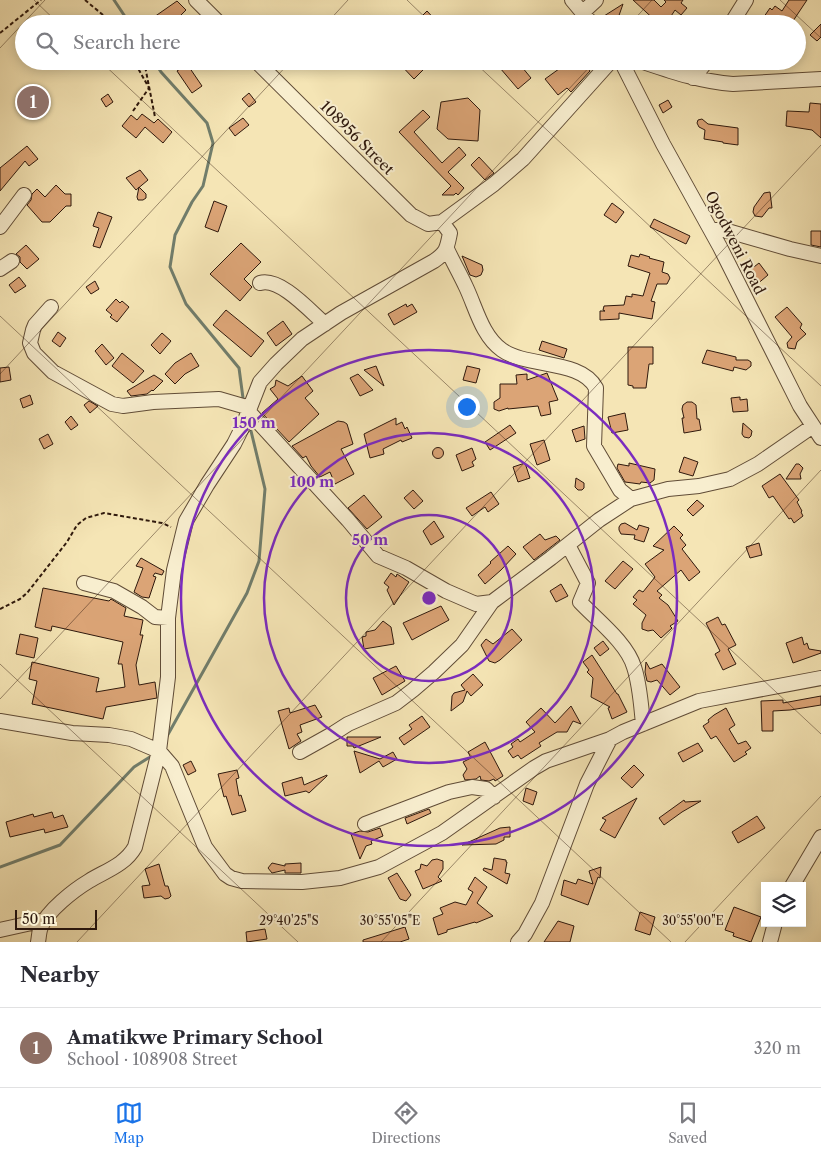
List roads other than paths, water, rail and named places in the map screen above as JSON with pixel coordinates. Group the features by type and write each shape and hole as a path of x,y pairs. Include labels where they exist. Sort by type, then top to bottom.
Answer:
{"street":[{"path":"196,0 211,15"},
{"path":"572,0 585,15"},
{"path":"583,12 596,0"},
{"path":"737,15 746,0"},
{"name":"108956 Street","path":"265,70 411,215 428,224 442,222"},
{"path":"38,942 41,927 45,920 71,894 89,881 120,864 131,854 135,847 159,751 168,677 168,618 174,570 183,532 186,521 234,444 260,382 302,339 379,290 444,254 447,249 450,233 442,222 494,184 523,159 603,70"},
{"name":"Ogodweni Road","path":"625,70 662,144 711,230 800,406 821,438"},
{"path":"668,70 693,78 733,84 821,80"},
{"path":"693,78 700,70"},
{"path":"0,227 24,195"},
{"path":"711,230 724,230 821,256"},
{"path":"447,249 481,322 495,344 511,355 583,374 593,382 596,388 594,446 620,490 631,499"},
{"path":"0,269 12,261"},
{"path":"260,283 270,282 280,285 324,324"},
{"path":"51,308 33,330 30,344 34,353 53,372 112,404 123,406 153,402 219,399 249,410 378,556 463,599 476,604 492,602"},
{"path":"300,752 348,724 396,703 434,672 462,644 492,602 599,520 631,499 668,489 699,486 730,479 758,464 813,426"},
{"path":"568,545 588,583 580,602 623,647 634,665 640,694 643,724"},
{"path":"84,584 114,591 155,617 168,618"},
{"path":"0,721 72,733 116,736 131,739 159,751 172,766 205,847 225,874 242,881 302,882 340,878 379,867 442,833 546,761 610,739 699,701 821,678"},
{"path":"518,942 525,934 542,903 588,784 610,739"},
{"path":"365,824 437,796 465,788 486,789 494,796"},
{"path":"794,882 821,837"},
{"path":"0,930 45,920"},
{"path":"770,942 774,927"}],"waterway":[{"path":"114,0 124,15"},
{"path":"160,70 207,123 213,143 203,186 192,202 175,235 170,267 186,304 239,368 243,398"},
{"path":"166,738 247,593 259,561 265,489 251,431"},
{"path":"0,867 60,845 134,767 153,755"}],"place":[{"name":"Amatikwe Primary School","path":"33,102"}]}
